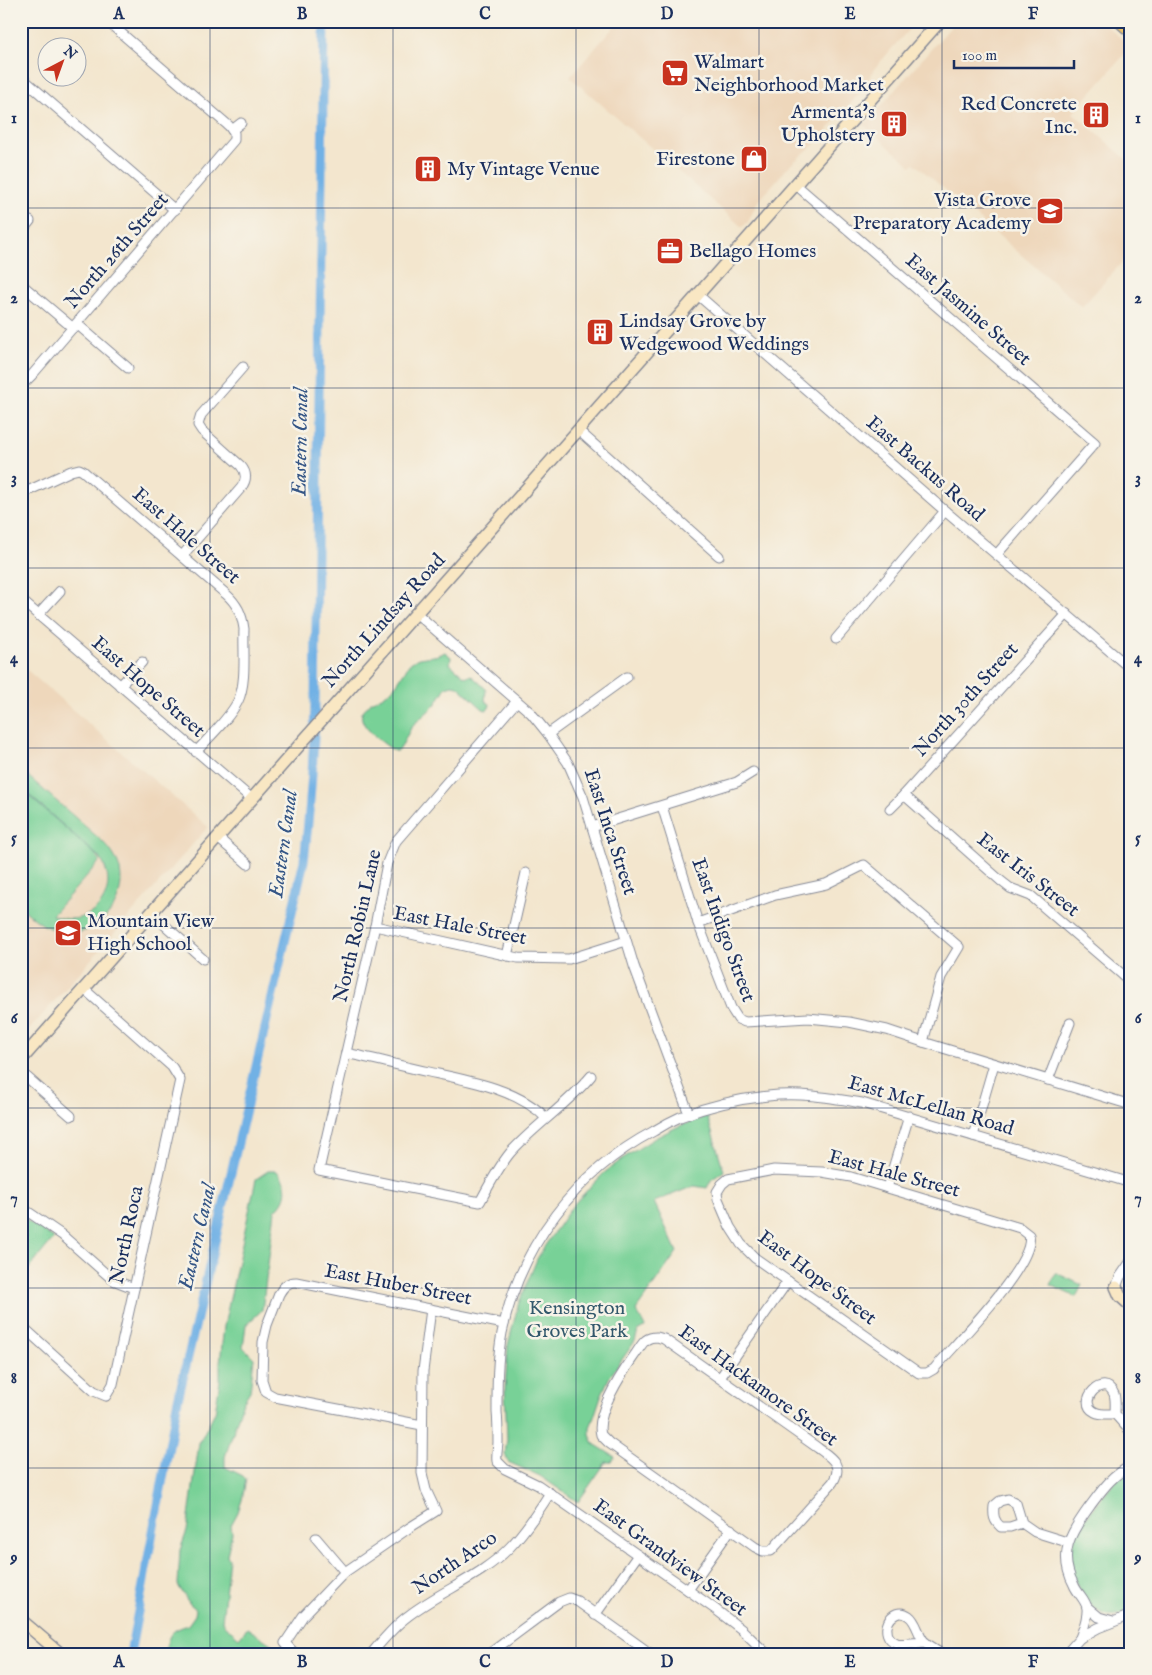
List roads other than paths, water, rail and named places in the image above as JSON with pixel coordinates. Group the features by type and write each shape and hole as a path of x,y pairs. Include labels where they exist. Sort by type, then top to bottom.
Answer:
{"main road":[{"name":"North Lindsay Road","path":"21,1060 940,21"},
{"path":"1120,21 1131,31"},
{"path":"1116,1287 1120,1296 1131,1306"},
{"path":"21,1620 61,1654"}],"street":[{"path":"108,21 233,133"},
{"path":"21,77 175,210"},
{"name":"North 26th Street","path":"21,386 230,146 233,133 241,123"},
{"name":"East Jasmine Street","path":"795,184 1095,443 997,554"},
{"path":"21,232 30,221"},
{"path":"21,284 128,368"},
{"name":"East Backus Road","path":"698,294 1131,670"},
{"path":"182,556 246,481 245,473 241,466 202,432 198,425 202,415 243,367"},
{"path":"578,430 719,556"},
{"name":"East Hale Street","path":"21,494 71,470 83,471 232,599 240,613 244,629 243,681 240,695 230,714 196,752"},
{"path":"836,638 946,511"},
{"path":"38,615 60,591"},
{"name":"East Hope Street","path":"21,600 252,799"},
{"name":"East Inca Street","path":"416,613 531,713 548,734 576,777 634,966 689,1114"},
{"name":"North 30th Street","path":"890,809 1067,614"},
{"path":"120,686 142,662"},
{"path":"548,734 627,677"},
{"name":"North Robin Lane","path":"518,701 396,841 388,863 319,1170 480,1202 492,1179 510,1153 546,1118"},
{"path":"592,827 737,782 753,772"},
{"name":"East Iris Street","path":"904,795 1001,881 1010,888 1031,896 1131,982"},
{"name":"East Indigo Street","path":"662,806 698,923 731,1008 741,1020 748,1022 808,1018 849,1022 887,1030 1131,1105"},
{"path":"218,838 248,864"},
{"path":"698,923 775,895 826,884 864,865 960,947 942,977 923,1042"},
{"path":"507,956 526,873"},
{"path":"151,913 202,959"},
{"name":"East Hale Street","path":"375,926 518,958 569,959 626,941"},
{"name":"North Roca","path":"21,1325 94,1391 106,1396 113,1384 180,1080 172,1067 84,989"},
{"path":"1048,1080 1070,1023"},
{"path":"346,1053 484,1084 538,1110 546,1118 576,1093 591,1076"},
{"path":"973,1136 994,1064"},
{"path":"21,1072 71,1116"},
{"name":"East McLellan Road","path":"504,1324 514,1292 531,1254 548,1225 571,1195 607,1161 637,1140 678,1118 714,1106 748,1099 794,1095 862,1102 1131,1183"},
{"path":"887,1188 909,1116"},
{"name":"East Hale Street","path":"719,1188 728,1179 774,1170 830,1173 851,1177 1024,1230 1029,1235 1029,1248 1003,1291 934,1369 923,1374"},
{"name":"East Hope Street","path":"719,1188 718,1198 730,1227 738,1240 755,1258 912,1369 923,1374"},
{"path":"21,1207 62,1234 113,1280 134,1288"},
{"path":"1116,1287 1120,1277 1131,1261"},
{"path":"720,1378 788,1281"},
{"name":"East Huber Street","path":"422,1425 275,1397 266,1392 262,1380 264,1336 279,1294 286,1285 296,1282 504,1324"},
{"path":"295,1654 285,1642 303,1616 344,1572 436,1512 426,1490 422,1472 423,1360 431,1309"},
{"name":"East Grandview Street","path":"504,1324 497,1377 497,1461 505,1469 531,1480 688,1590 735,1624 767,1654"},
{"name":"East Hackamore Street","path":"654,1337 664,1339 720,1378 825,1454 834,1462 838,1469 834,1482 774,1548 767,1552 755,1547 609,1443 601,1435 600,1424 613,1388 643,1343 654,1337"},
{"path":"1115,1414 1131,1432"},
{"path":"1113,1621 1099,1617 1087,1607 1070,1578 1066,1557 1067,1542 1078,1521 1106,1485 1131,1466"},
{"name":"North Arco","path":"371,1654 407,1616 483,1569 509,1548 528,1526 550,1493"},
{"path":"1022,1523 1035,1532 1067,1542"},
{"path":"688,1590 731,1530"},
{"path":"316,1538 344,1572"},
{"path":"595,1614 638,1555"},
{"path":"489,1654 564,1599 573,1599 651,1654"},
{"path":"1080,1638 1086,1621 1087,1607"},
{"path":"1066,1654 1080,1638 1113,1621 1131,1615"},
{"path":"924,1642 942,1654"}],"waterway":[{"name":"Eastern Canal","path":"130,1654 177,1404 304,861 314,744 315,704 324,21"}],"place":[{"name":"Walmart Neighborhood Market","path":"675,73"},
{"name":"Red Concrete Inc.","path":"1096,115"},
{"name":"Armenta's Upholstery","path":"894,124"},
{"name":"Firestone","path":"754,159"},
{"name":"My Vintage Venue","path":"428,169"},
{"name":"Vista Grove Preparatory Academy","path":"1050,211"},
{"name":"Bellago Homes","path":"670,251"},
{"name":"Lindsay Grove by Wedgewood Weddings","path":"600,332"},
{"name":"Mountain View High School","path":"68,933"}],"park label":[{"name":"Kensington Groves Park","path":"577,1320"}]}
